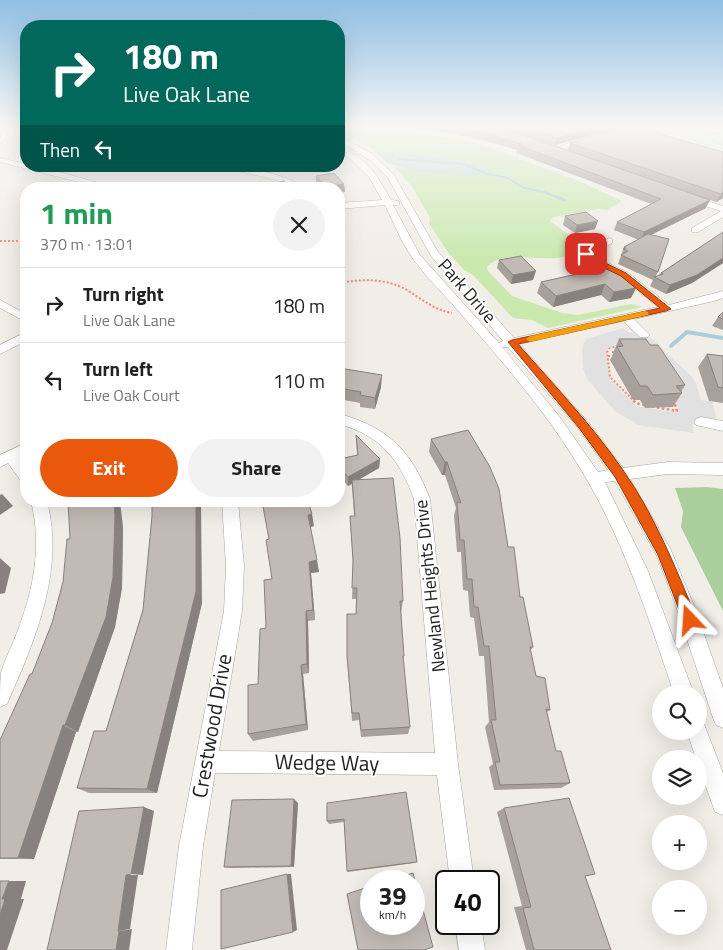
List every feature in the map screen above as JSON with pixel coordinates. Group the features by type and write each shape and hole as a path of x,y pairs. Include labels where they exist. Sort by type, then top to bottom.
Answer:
{"street":[{"name":"Park Drive","path":"370,170 400,231 416,257 494,346 568,439 594,478 616,516 644,578 681,685"},
{"name":"Park Drive","path":"385,170 405,203 418,230 434,254 583,425 619,474 664,553 684,604 723,718"},
{"path":"52,172 89,182"},
{"path":"250,172 278,178 287,182"},
{"path":"680,194 723,211"},
{"path":"345,207 381,207 387,204 405,203"},
{"path":"695,230 723,211"},
{"path":"608,241 588,252 587,256 623,274 666,309"},
{"path":"494,346 666,309 710,299 723,294"},
{"path":"0,303 20,315"},
{"path":"626,318 644,334"},
{"path":"0,350 20,339"},
{"name":"Newland Heights Drive","path":"345,422 366,430 398,452 411,470 422,499 447,764 461,870"},
{"path":"702,422 723,426"},
{"path":"20,451 5,458 20,471"},
{"path":"594,478 668,468 723,469"},
{"path":"0,697 19,655 35,610 42,570 44,538 41,507"},
{"name":"Crestwood Drive","path":"178,950 191,846 233,611 235,566 230,507"},
{"path":"700,740 723,804"},
{"name":"Wedge Way","path":"206,762 447,764"},
{"path":"470,935 472,950"}],"path":[{"path":"0,241 20,241"},
{"path":"345,282 371,280 386,281 404,288 442,312 466,312"},
{"path":"608,356 613,356 613,352 622,349 633,342 668,382 677,411 639,404 633,401 610,377 607,352 610,348 622,349"},
{"path":"638,351 641,355 646,355"}],"green space":[{"path":"398,170 425,173 448,170 550,170 620,200 621,202 607,210 598,209 553,217 550,221 581,244 570,255 561,258 504,258 495,261 487,267 488,271 512,296 562,313 578,315 631,304 642,307 548,328 532,320 513,318 473,275 464,270 447,251 429,223 430,218 413,188"},
{"path":"410,170 487,170 493,173 470,176"},
{"path":"707,487 723,489 723,611 681,527 683,511 675,488"}],"shaded area":[{"path":"638,325 651,338 610,347 606,352 610,380 637,406 679,413 673,383 636,343 652,339 691,376 696,383 701,400 712,402 720,430 692,424 694,433 638,425 615,411 587,379 583,368 582,351 583,344 587,339 623,328 629,333 633,332 628,327"}],"building":[{"path":"585,170 625,170 710,200 644,232 617,222 661,199"},
{"path":"651,170 723,170 723,192 721,194"},
{"path":"334,173 342,182 321,182 316,176"},
{"path":"586,212 598,221 577,225 565,216"},
{"path":"723,232 723,258 697,275 670,285 654,277 663,274 661,273"},
{"path":"648,234 669,239 658,272 621,255 628,251 623,249 626,248 624,247"},
{"path":"521,256 536,271 513,275 499,260"},
{"path":"585,256 592,261 597,260 603,264 605,263 636,288 614,292 605,284 556,296 541,282 586,272 570,260"},
{"path":"723,312 723,319 718,317"},
{"path":"619,339 646,339 650,345 658,345 685,385 676,386 682,393 653,395 647,386 640,386 617,347 623,346"},
{"path":"707,354 723,356 723,388 718,387"},
{"path":"345,369 382,375 375,398 360,395 361,392 345,389"},
{"path":"468,430 490,467 499,489 508,547 514,547 520,597 523,597 533,647 530,647 536,676 545,678 550,710 546,709 556,751 561,751 570,783 500,785 495,762 500,762 491,720 496,720 489,646 484,646 478,607 474,607 472,579 467,579 464,540 460,540 457,502 461,503 447,462 445,462 431,439"},
{"path":"356,435 380,459 348,477 345,474 345,458 358,455"},
{"path":"393,478 400,538 403,601 400,601 410,727 361,730 359,713 352,713 347,656 347,614 356,614 357,588 352,588 353,560 350,516 355,516 352,480"},
{"path":"68,507 114,507 113,577 106,617 65,725 63,725 18,858 0,858 0,740 30,674 32,674 52,623 63,582 67,539 70,539"},
{"path":"152,507 196,507 196,592 147,789 77,788 94,731 106,731 143,610"},
{"path":"263,507 310,507 312,514 308,515 317,560 309,562 313,610 306,611 307,664 301,665 306,724 248,734 248,685 258,684 260,629 266,628 264,580 272,579 266,540 269,539"},
{"path":"406,792 417,862 347,871 344,819 327,821 327,803"},
{"path":"569,798 595,874 585,876 611,950 534,950 523,908 531,907 504,808"},
{"path":"294,799 291,866 224,867 232,800"},
{"path":"144,807 131,874 126,875 116,950 47,950 79,811"},
{"path":"287,874 293,932 221,949 221,890"},
{"path":"0,881 9,881 2,899 5,899 0,915"},
{"path":"360,890 360,935 425,935 425,917 433,947 424,950 358,950 347,894"}],"waterway":[{"path":"478,170 508,178 524,188 544,192 561,199"},
{"path":"558,197 565,200"},
{"path":"671,346 687,332 723,338"}],"slow traffic":[{"path":"530,339 645,314"}],"route":[{"path":"586,254 591,259 623,274 666,309 512,342 583,425 619,474 664,553 690,620"}]}
